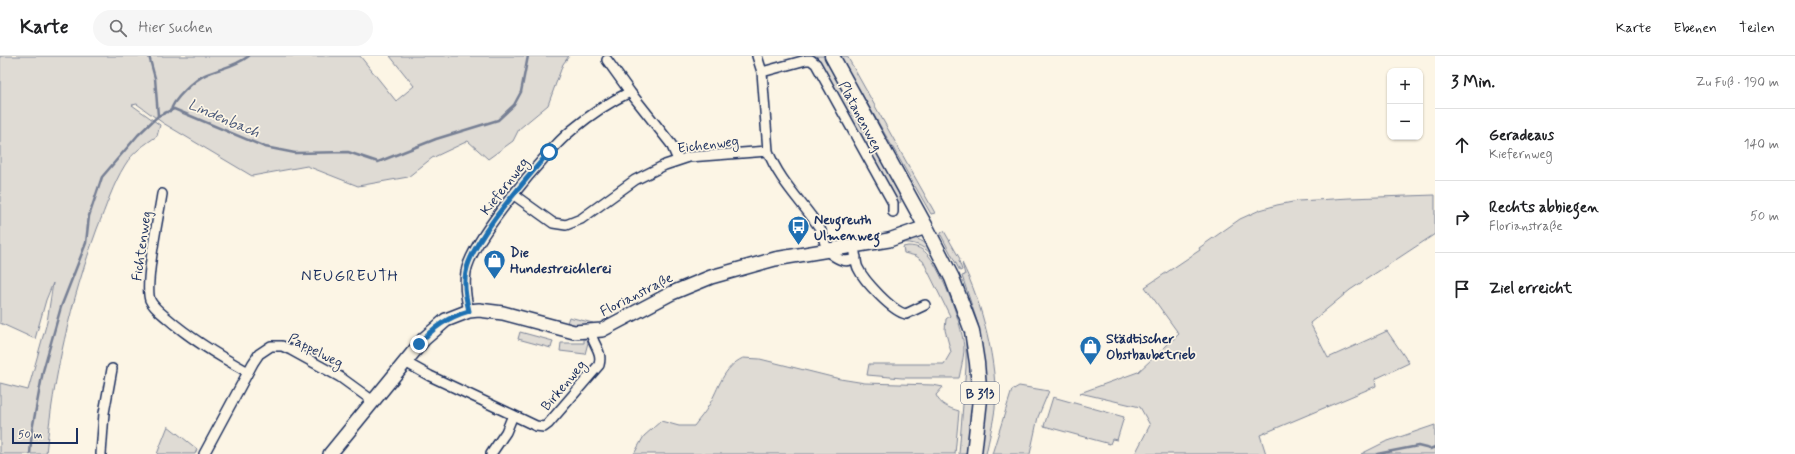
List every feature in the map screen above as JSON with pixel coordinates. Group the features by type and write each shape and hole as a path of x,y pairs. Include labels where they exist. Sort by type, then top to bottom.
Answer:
{"main road":[{"name":"B 313","path":"832,56 926,227 952,278 972,331 977,363 980,399 974,454"}],"street":[{"path":"757,56 762,72 768,150 772,162 819,228 827,250"},
{"path":"607,60 671,144 678,160"},
{"name":"Platanenweg","path":"762,72 806,60 811,60 816,64 893,203 893,212"},
{"name":"Kiefernweg","path":"469,311 465,284 469,260 487,231 514,194 549,152 570,131 600,108 630,92"},
{"name":"Eichenweg","path":"514,194 553,223 566,225 581,219 635,180 678,160 702,156 768,150"},
{"name":"Fichtenweg","path":"162,194 150,274 149,294 151,301 155,307 187,335 208,350 248,372"},
{"name":"Florianstraße","path":"330,454 424,339 438,325 453,317 469,311 490,310 574,332 602,330 672,293 712,277 775,260 827,250 855,251 926,227"},
{"path":"855,251 857,266 862,275 877,292 898,310 906,314 926,305"},
{"name":"Birkenweg","path":"513,416 540,427 548,424 599,365 600,355 591,331"},
{"name":"Pappelweg","path":"204,454 259,354 267,348 275,345 282,346 340,377 373,400"},
{"path":"405,362 430,376 513,416 506,432 491,454"},
{"path":"101,454 102,428 112,369"}],"shaded area":[{"path":"0,56 360,56 396,101 414,86 390,56 569,56 563,64 548,105 519,129 513,141 488,159 468,141 432,158 408,177 358,186 307,166 252,176 163,123 137,104 132,105 160,125 157,136 135,152 128,160 113,188 97,229 79,284 64,340 53,396 46,454 0,454 0,383 28,390 47,322 53,283 46,300 35,339 0,323"},
{"path":"815,56 825,56 897,188 901,202 897,204 818,58"},
{"path":"840,56 847,56 935,213 931,214"},
{"path":"1435,195 1435,234 1350,290 1310,323 1328,358 1387,331 1409,363 1375,379 1376,386 1260,435 1266,454 1135,454 1150,425 1140,407 1080,393 1138,372 1179,334 1145,287 1200,250 1199,248 1240,219 1260,210 1298,201"},
{"path":"944,231 960,259 959,261 962,270 960,271 941,235"},
{"path":"913,238 920,240 926,245 934,258 921,246 913,244 898,243 872,247"},
{"path":"908,246 920,248 929,256 940,275 952,302 961,330 964,351 959,378 902,378 867,375 869,364 944,364 951,352 945,330 946,319 950,316 923,261 916,256 904,253 903,247"},
{"path":"962,263 976,296 982,315 994,373 995,409 986,454 979,454 985,387 978,324 962,276 965,275"},
{"path":"947,283 953,293 963,323 966,336 961,319"},
{"path":"569,317 593,323 595,326 566,326"},
{"path":"520,332 553,341 551,348 518,339"},
{"path":"584,336 589,339 585,354 560,351 561,343 584,343"},
{"path":"966,337 972,379 970,435 967,454 959,454 966,367"},
{"path":"743,358 760,359 840,379 865,383 933,385 943,387 936,395 940,401 945,406 959,411 955,454 634,454 644,436 661,421 679,426 694,426 707,408 726,372 736,362"},
{"path":"1019,386 1049,391 1038,417 1030,454 992,454 1012,390"},
{"path":"1053,397 1124,417 1117,440 1112,439 1110,444 1044,426"},
{"path":"1435,425 1435,454 1361,454 1385,442"},
{"path":"168,426 197,449 195,454 157,454"}],"waterway":[{"path":"149,56 155,78 158,116"},
{"path":"171,111 175,101 201,77 233,65 249,56"},
{"name":"Lindenbach","path":"30,454 32,430 43,371 61,307 86,243 89,216 102,177 138,135 158,116 174,109 265,147 295,153 348,152 378,162 436,139 498,120 514,105 521,92 528,56"},
{"path":"1377,454 1418,446 1430,449 1435,447"}],"place":[{"name":"Neugreuth Ulmenweg","path":"799,246"},
{"name":"Die Hundestreichlerei","path":"495,280"},
{"name":"Städtischer Obstbaubetrieb","path":"1091,366"}],"district":[{"name":"NEUGREUTH","path":"350,275"}],"route":[{"path":"419,344 438,325 446,320 469,311 465,284 469,260 505,206 549,152"}]}
